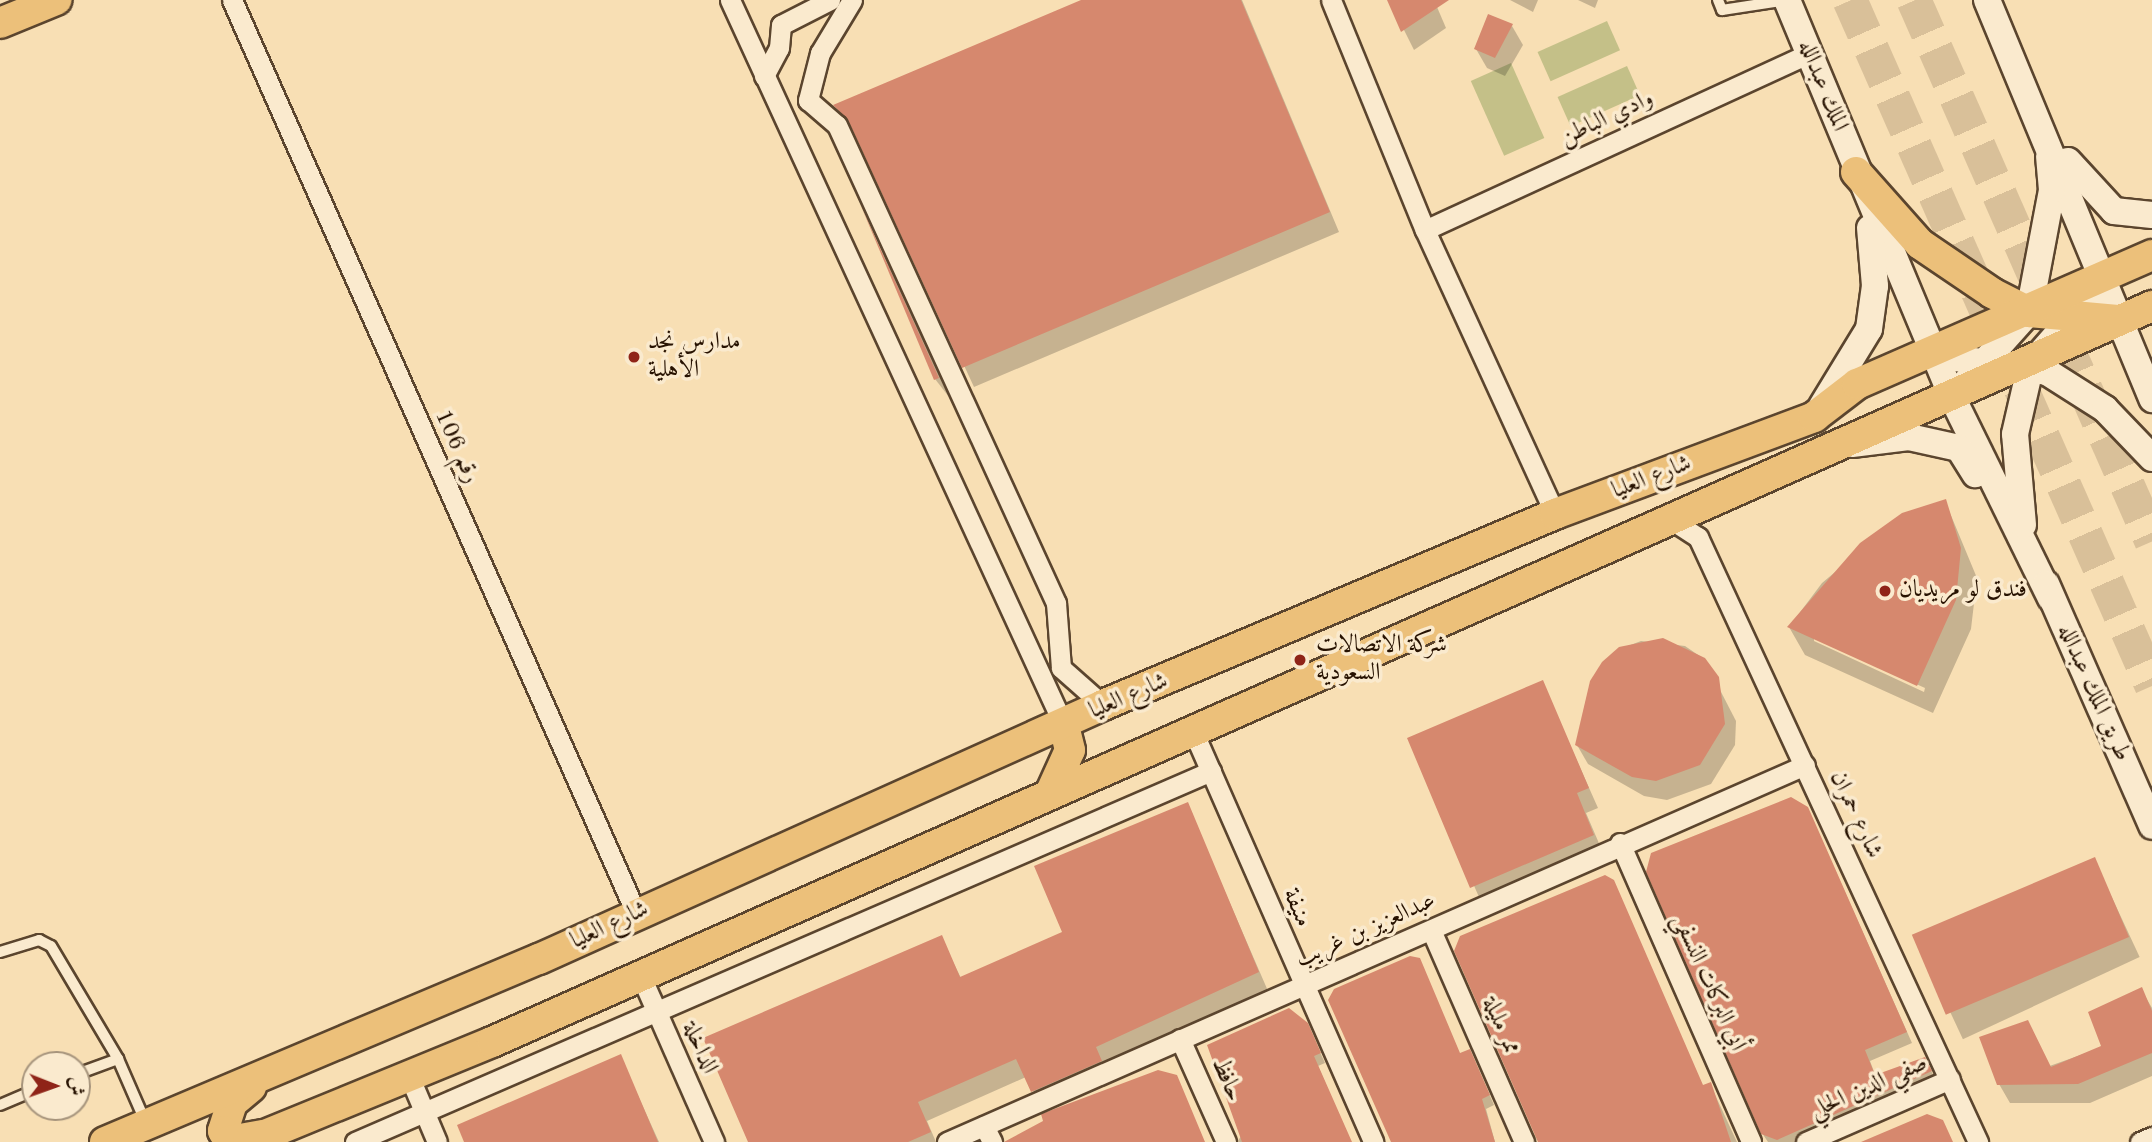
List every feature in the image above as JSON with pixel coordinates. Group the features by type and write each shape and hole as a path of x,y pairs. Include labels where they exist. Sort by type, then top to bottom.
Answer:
{"main road":[{"path":"0,23 56,0"},
{"name":"الملك عبدالله","path":"1787,0 1856,172"},
{"path":"1987,0 2046,131 2152,399"},
{"path":"2046,131 2091,191 2115,211 2152,215"},
{"path":"1952,397 2029,312 2052,190 2046,131"},
{"path":"1856,172 1920,244 2029,312 2074,319 2122,320"},
{"path":"1856,172 1952,397 2051,598"},
{"path":"1814,416 1870,329 1875,245 1856,172"},
{"name":"شارع العليا","path":"105,1142 260,1080 1065,726 1103,705 1555,514 1814,416 1857,384 1935,355 2106,279 2152,255"},
{"path":"2051,598 2024,529 2016,467 2017,421 2031,364 2074,319 2106,279"},
{"name":"شارع العليا","path":"260,1080 232,1103 222,1131 229,1141 255,1139 410,1077 1673,521 1831,447 2031,364 2152,306"},
{"path":"1935,355 2031,364 2105,409 2152,458"},
{"path":"1831,447 1909,437 1959,448 2051,598"},
{"name":"طريق الملك عبدالله","path":"2051,598 2152,826"},
{"path":"1050,794 1070,750 1065,726"}],"street":[{"name":"رقم 106","path":"232,0 636,913"},
{"path":"730,0 1065,726"},
{"path":"764,76 779,48 781,25 830,0"},
{"path":"852,0 820,53 808,100 837,125 1056,603 1061,668 1103,705"},
{"path":"1331,0 1425,230 1555,514"},
{"name":"وادي الباطن","path":"1425,230 1810,53"},
{"name":"شارع حمران","path":"1673,521 1698,537 1978,1142"},
{"name":"منيفة","path":"1193,731 1373,1142"},
{"name":"عبدالعزيز بن غريب","path":"947,1142 988,1134 1181,1039 1805,765"},
{"path":"355,1142 1211,771"},
{"name":"أبي البركات النسفي","path":"1620,844 1751,1142"},
{"name":"ممر مليلة","path":"1431,930 1524,1142"},
{"name":"الداخلة","path":"640,974 714,1142"},
{"name":"حافظ","path":"1181,1039 1226,1142"},
{"path":"410,1077 437,1142"},
{"name":"صفي الدين الحلي","path":"1806,1142 1950,1079"},
{"path":"2140,1142 2152,1137"}],"lane":[{"path":"1718,0 1722,10 1787,0"},
{"path":"0,952 39,940 51,946 118,1059 146,1124"},
{"path":"91,1069 118,1059"},
{"path":"0,1105 21,1096"}],"shaded area":[{"path":"1607,21 1620,50 1551,81 1538,52"},
{"path":"1511,63 1544,138 1504,156 1471,81"},
{"path":"1627,66 1640,95 1571,126 1558,97"}],"building":[{"path":"1081,0 1241,0 1330,212 962,368 848,120 833,105"},
{"path":"1387,0 1449,0 1401,32"},
{"path":"1488,14 1513,24 1495,58 1474,49"},
{"path":"861,206 939,378 934,380"},
{"name":"فندق لو مريديان","path":"1946,499 1961,548 1956,600 1917,686 1787,627 1860,543 1902,513"},
{"path":"1663,638 1705,658 1719,677 1725,724 1700,765 1656,781 1632,777 1575,745 1590,681 1602,662 1619,647"},
{"path":"1543,680 1589,788 1577,793 1594,835 1470,888 1407,738"},
{"path":"1791,797 1808,807 1907,1032 1865,1050 1875,1075 1925,1057 1932,1071 1777,1140 1761,1134 1646,872 1651,853"},
{"path":"1188,802 1259,972 1096,1047 1102,1061 1031,1092 1016,1059 918,1102 931,1132 908,1142 748,1142 703,1038 942,935 960,977 1062,932 1034,866"},
{"path":"2095,857 2129,937 1946,1015 1912,935"},
{"path":"1605,875 1614,880 1703,1085 1711,1082 1731,1142 1538,1142 1454,951 1460,936"},
{"path":"1410,956 1420,958 1460,1053 1470,1049 1490,1095 1482,1099 1495,1142 1391,1142 1328,1000 1334,989"},
{"path":"2142,987 2152,1011 2152,1053 2078,1084 1997,1085 1979,1037 2028,1020 2051,1067 2101,1046 2088,1012"},
{"path":"1289,1008 1308,1023 1321,1053 1314,1056 1352,1142 1242,1142 1207,1045"},
{"path":"621,1054 658,1142 464,1142 457,1125"},
{"path":"1158,1070 1177,1075 1205,1142 1004,1142 1043,1121 1041,1114"},
{"path":"1927,1114 1943,1120 1953,1142 1861,1142"}],"tunnel":[{"path":"1850,0 2152,685"},
{"path":"1914,0 2152,541"}],"place":[{"name":"مدارس نجد الأهلية","path":"634,357"},
{"name":"فندق لو مريديان","path":"1885,591"},
{"name":"شركة الاتصالات السعودية","path":"1300,660"}]}
